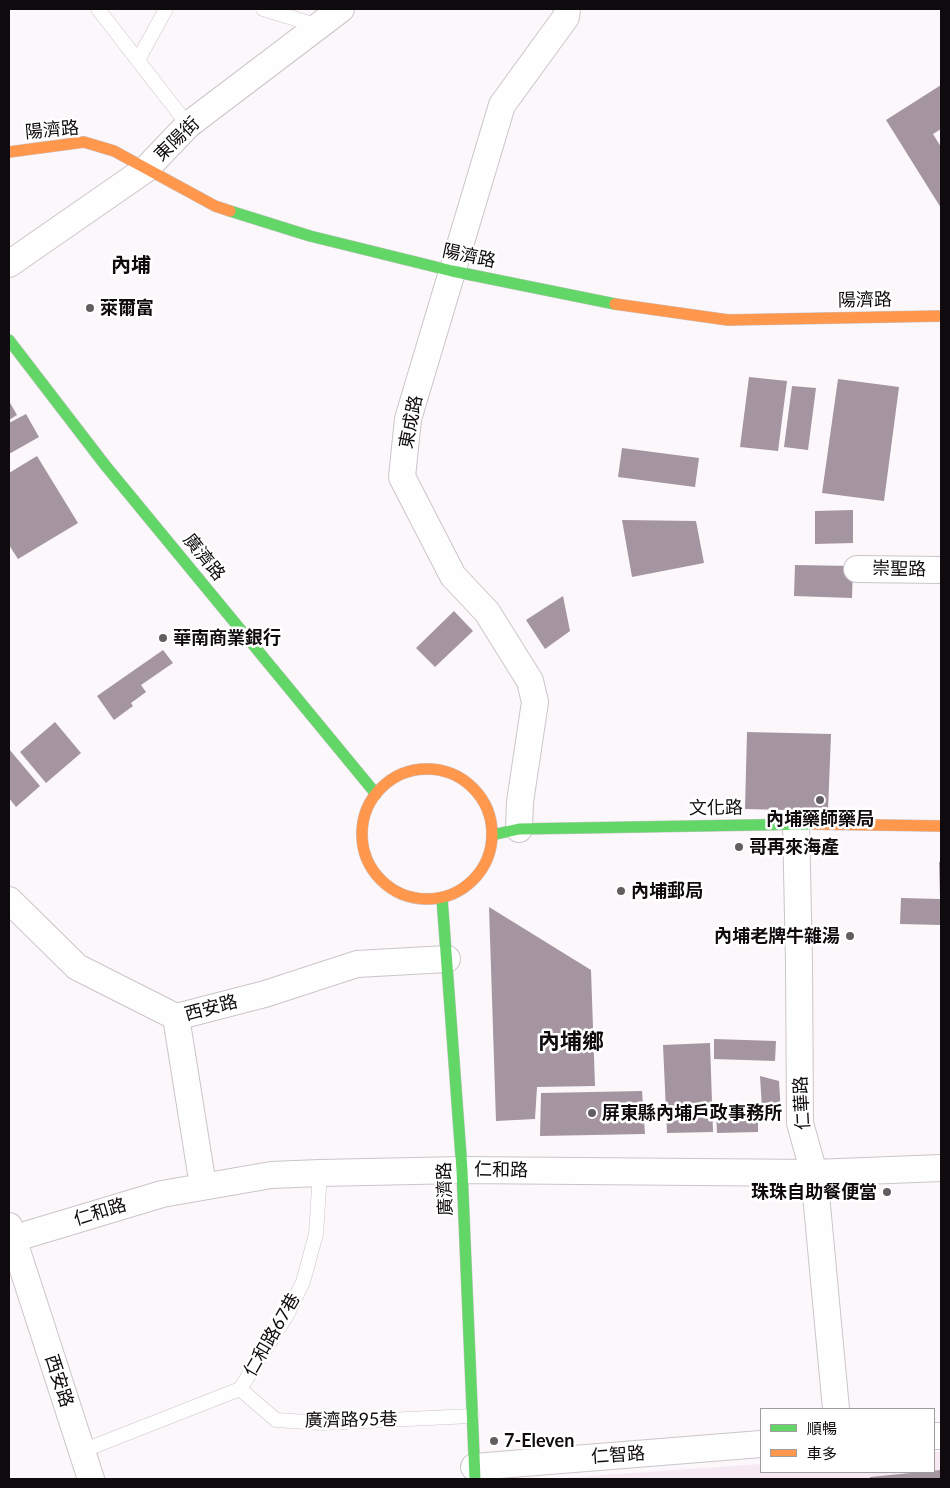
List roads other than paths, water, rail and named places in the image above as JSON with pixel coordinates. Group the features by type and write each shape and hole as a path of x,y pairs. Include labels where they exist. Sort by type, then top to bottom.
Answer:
{"main road":[{"name":"陽濟路","path":"9,152 84,142 114,151 215,206 310,236 452,271 632,308 728,320 941,316"},
{"name":"廣濟路","path":"9,340 105,465 376,794"},
{"path":"429,769 448,773 466,782 480,797 489,815 492,835 488,856 478,875 462,889 442,898 419,899 397,892 379,879 366,860 361,837 364,814 376,794 390,780 408,772 429,769"},
{"name":"文化路","path":"492,835 519,829 796,824 941,826"},
{"name":"廣濟路","path":"442,898 462,1170 474,1473"}],"street":[{"name":"東陽街","path":"9,264 146,169 188,125 341,9"},
{"name":"東成路","path":"519,829 520,802 534,702 530,681 487,612 453,576 402,477 408,419 502,105 566,17 567,9"},
{"name":"崇聖路","path":"857,568 941,570"},
{"name":"仁華路","path":"796,824 800,1123 814,1173 836,1408"},
{"name":"西安路","path":"9,900 77,967 176,1017 265,994 358,964 447,958"},
{"path":"176,1017 204,1186"},
{"name":"仁和路","path":"10,1235 162,1194 271,1176 462,1170 814,1173 941,1168"},
{"name":"西安路","path":"10,1235 91,1479"},
{"name":"仁智路","path":"474,1473 760,1444"}],"lane":[{"path":"98,9 188,125"},
{"path":"138,60 166,9"},
{"path":"262,9 319,26"},
{"name":"仁和路67巷","path":"82,1451 240,1389 287,1316 303,1282 316,1234 320,1173"},
{"name":"廣濟路95巷","path":"240,1389 276,1420 322,1423 472,1416"}],"place":[{"name":"萊爾富","path":"90,308"},
{"name":"華南商業銀行","path":"163,638"},
{"name":"內埔藥師藥局","path":"820,800"},
{"name":"哥再來海產","path":"739,847"},
{"name":"內埔郵局","path":"621,891"},
{"name":"內埔老牌牛雜湯","path":"850,936"},
{"name":"屏東縣內埔戶政事務所","path":"592,1113"},
{"name":"珠珠自助餐便當","path":"887,1192"},
{"name":"7-Eleven","path":"494,1441"}],"district":[{"name":"內埔","path":"131,266"},
{"name":"內埔鄉","path":"571,1042"}]}
